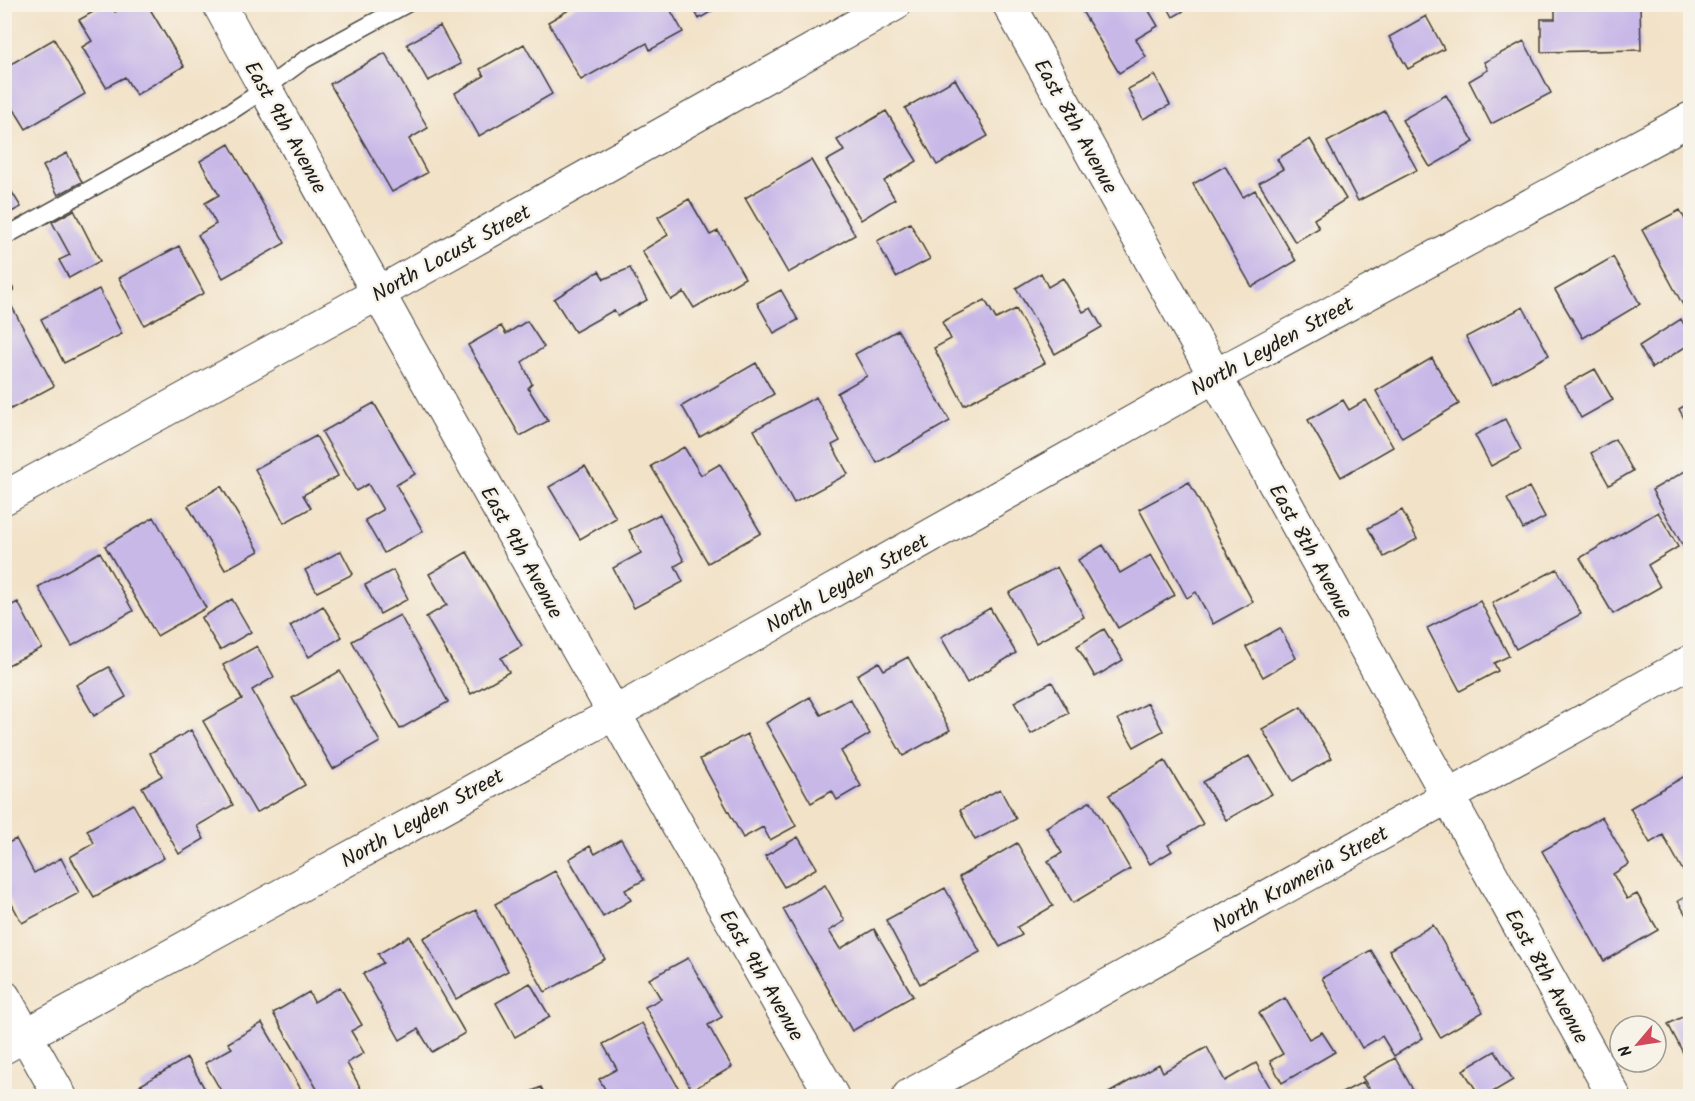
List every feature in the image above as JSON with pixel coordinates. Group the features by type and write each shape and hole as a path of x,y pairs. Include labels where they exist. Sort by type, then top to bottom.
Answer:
{"street":[{"name":"East 9th Avenue","path":"219,4 377,294 832,1096"},
{"name":"North Locust Street","path":"4,498 377,294 895,4"},
{"name":"East 8th Avenue","path":"1008,4 1614,1096"},
{"name":"North Leyden Street","path":"15,1041 614,714 1215,376 1690,119"},
{"name":"North Krameria Street","path":"909,1096 1690,662"},
{"path":"4,997 15,1041 60,1096"}],"lane":[{"path":"4,237 233,111 303,60 407,4"}],"building":[{"path":"129,4 147,4 184,66 136,95 125,77 106,87 82,47 92,41 79,20 105,5 111,5 115,12"},
{"path":"579,4 667,4 683,32 650,50 647,43 581,80 548,22"},
{"path":"691,4 723,4 699,19"},
{"path":"1093,4 1145,4 1158,26 1136,39 1146,57 1119,73 1082,11"},
{"path":"1166,4 1196,4 1173,17"},
{"path":"1555,4 1640,4 1641,50 1541,52 1541,19 1555,19"},
{"path":"1426,16 1444,49 1408,69 1389,37"},
{"path":"440,26 461,64 428,81 407,44"},
{"path":"54,39 85,94 26,129 4,93 4,68"},
{"path":"1524,41 1551,93 1491,124 1469,81 1488,70 1484,62"},
{"path":"524,44 552,94 479,136 455,93 484,76 480,69"},
{"path":"385,53 428,128 409,139 427,173 392,192 330,84"},
{"path":"1155,75 1170,105 1143,119 1128,89"},
{"path":"955,79 988,136 937,165 905,108"},
{"path":"1446,95 1474,142 1430,167 1402,120"},
{"path":"886,111 917,161 884,181 895,199 861,220 826,161 844,151 837,140"},
{"path":"1385,111 1417,170 1358,201 1327,142"},
{"path":"1310,139 1346,199 1314,219 1319,228 1295,242 1259,183 1283,169 1277,159"},
{"path":"229,144 285,243 223,278 198,235 216,224 205,203 219,195 200,161"},
{"path":"67,153 82,182 58,195 43,166"},
{"path":"811,160 855,235 788,273 745,198"},
{"path":"1225,166 1243,197 1255,190 1296,261 1252,287 1193,184"},
{"path":"4,179 21,207 4,216"},
{"path":"689,199 710,235 718,231 745,278 694,308 684,292 671,300 642,251 668,235 658,217"},
{"path":"74,210 100,261 69,278 59,260 70,255 52,222"},
{"path":"1680,210 1690,229 1690,303 1684,307 1642,230"},
{"path":"910,223 930,259 896,277 877,241"},
{"path":"179,246 204,293 144,325 119,278"},
{"path":"1613,257 1640,304 1583,338 1555,290"},
{"path":"630,268 647,300 618,316 614,310 575,332 554,299 599,271 604,279"},
{"path":"4,273 14,290 4,295"},
{"path":"1041,273 1048,287 1063,278 1083,312 1091,308 1102,327 1055,354 1016,288"},
{"path":"99,289 122,334 64,363 41,319"},
{"path":"781,290 798,320 774,333 757,303"},
{"path":"985,300 996,319 1016,309 1045,363 964,405 934,348 951,339 942,322"},
{"path":"10,303 54,386 9,410 4,402 4,306"},
{"path":"1523,307 1549,355 1492,386 1466,337"},
{"path":"1681,319 1690,335 1690,344 1652,368 1639,346"},
{"path":"527,321 544,347 522,362 532,384 528,388 548,421 520,436 468,345 501,326 506,334"},
{"path":"898,330 950,421 877,463 837,393 867,376 855,354"},
{"path":"1432,358 1459,404 1402,438 1376,391"},
{"path":"756,363 774,394 700,437 682,406"},
{"path":"1595,369 1613,400 1581,418 1564,386"},
{"path":"816,397 840,441 832,445 848,474 794,503 754,430"},
{"path":"1343,400 1349,410 1366,400 1393,447 1341,477 1308,420"},
{"path":"1690,402 1690,429 1679,409"},
{"path":"374,403 415,474 396,485 423,531 384,553 365,520 383,510 368,484 356,491 322,432"},
{"path":"1505,419 1521,450 1491,466 1475,435"},
{"path":"316,436 338,476 303,495 311,508 284,523 255,469"},
{"path":"1615,439 1633,471 1609,485 1591,453"},
{"path":"684,447 701,475 720,464 761,533 708,563 651,466"},
{"path":"585,466 616,518 580,539 549,487"},
{"path":"1687,470 1690,476 1690,559 1652,490"},
{"path":"1189,482 1253,602 1213,624 1196,592 1187,598 1139,509"},
{"path":"221,486 259,551 225,570 188,506"},
{"path":"1529,487 1545,517 1523,529 1507,499"},
{"path":"1402,510 1417,539 1384,557 1368,528"},
{"path":"1658,512 1678,547 1648,565 1660,587 1613,614 1580,558"},
{"path":"660,514 684,561 675,566 683,582 634,608 613,568 641,553 629,530"},
{"path":"154,517 206,608 157,636 105,546"},
{"path":"1103,545 1120,573 1151,555 1175,595 1118,628 1078,560"},
{"path":"341,551 353,574 317,592 305,570"},
{"path":"100,552 133,611 72,646 38,587"},
{"path":"467,552 522,646 501,658 509,672 471,694 426,617 447,605 429,574"},
{"path":"1057,567 1084,617 1036,643 1009,593"},
{"path":"1557,569 1581,614 1516,649 1492,603"},
{"path":"393,570 408,599 380,614 365,585"},
{"path":"232,599 251,632 220,650 201,618"},
{"path":"1480,601 1509,656 1494,663 1498,671 1460,691 1427,628"},
{"path":"18,602 42,648 4,667 4,609"},
{"path":"323,606 342,637 309,657 290,626"},
{"path":"990,608 1016,653 967,683 941,637"},
{"path":"400,615 448,702 400,729 352,641"},
{"path":"1280,628 1296,658 1263,677 1246,647"},
{"path":"1104,629 1123,660 1095,677 1077,646"},
{"path":"257,646 274,677 252,690 305,785 256,813 203,721 242,699 223,665"},
{"path":"908,657 950,730 903,756 857,675 879,662 884,670"},
{"path":"109,667 126,697 94,716 76,685"},
{"path":"340,671 380,742 333,769 292,698"},
{"path":"1052,682 1069,713 1031,734 1014,702"},
{"path":"810,697 821,715 850,699 870,734 841,751 861,786 837,800 832,791 811,803 766,723"},
{"path":"1148,703 1163,731 1134,747 1118,719"},
{"path":"1301,707 1332,758 1293,781 1262,729"},
{"path":"191,730 233,805 197,826 204,839 179,854 142,787 162,776 150,753"},
{"path":"747,734 796,826 770,840 763,827 743,838 700,759"},
{"path":"1249,756 1272,794 1226,820 1203,782"},
{"path":"1165,761 1203,824 1168,845 1172,851 1150,864 1109,795"},
{"path":"1690,773 1690,866 1683,871 1663,835 1650,843 1630,808"},
{"path":"1000,789 1016,819 975,840 960,810"},
{"path":"1091,801 1130,869 1073,903 1048,861 1062,853 1046,827"},
{"path":"133,804 164,858 94,897 70,857 94,843 87,830"},
{"path":"1602,817 1629,864 1613,874 1627,899 1637,894 1658,930 1604,961 1542,851"},
{"path":"798,837 817,868 784,887 765,856"},
{"path":"16,839 34,873 61,858 79,893 22,923 4,889 4,845"},
{"path":"621,839 644,880 625,890 631,900 603,917 569,859 590,846 595,854"},
{"path":"1017,843 1053,906 1017,927 1022,935 1000,947 959,877"},
{"path":"555,871 605,959 545,992 495,904"},
{"path":"825,885 845,921 829,931 840,949 874,929 913,996 852,1031 783,909"},
{"path":"945,888 980,952 920,984 886,920"},
{"path":"1690,894 1690,922 1678,901"},
{"path":"476,910 508,971 456,999 423,938"},
{"path":"1433,925 1483,1012 1440,1037 1389,950"},
{"path":"409,936 465,1033 432,1052 418,1029 400,1040 363,974 383,963 378,954"},
{"path":"1371,950 1423,1038 1394,1056 1382,1036 1362,1048 1322,978"},
{"path":"688,958 722,1017 708,1025 732,1067 692,1090 645,1007 661,999 649,979"},
{"path":"530,983 550,1017 515,1037 496,1003"},
{"path":"340,987 362,1025 351,1031 364,1053 347,1063 361,1089 348,1096 321,1096 273,1013 309,992 314,1002"},
{"path":"1285,998 1309,1039 1322,1032 1335,1052 1282,1083 1270,1061 1283,1054 1259,1013"},
{"path":"1690,1013 1690,1066 1668,1024"},
{"path":"262,1023 305,1096 224,1096 205,1063 232,1048 228,1043"},
{"path":"642,1023 683,1096 609,1096 599,1079 617,1069 603,1044"},
{"path":"1207,1047 1225,1081 1256,1063 1275,1096 1217,1096 1215,1093 1209,1096 1109,1096 1107,1094 1159,1064 1163,1072"},
{"path":"1495,1051 1513,1080 1486,1096 1480,1096 1463,1070"},
{"path":"187,1058 209,1096 135,1096 143,1092 139,1086"},
{"path":"1395,1058 1413,1090 1401,1096 1374,1096 1362,1077"},
{"path":"1363,1082 1371,1096 1336,1096"},
{"path":"541,1087 546,1096 522,1096"}]}
